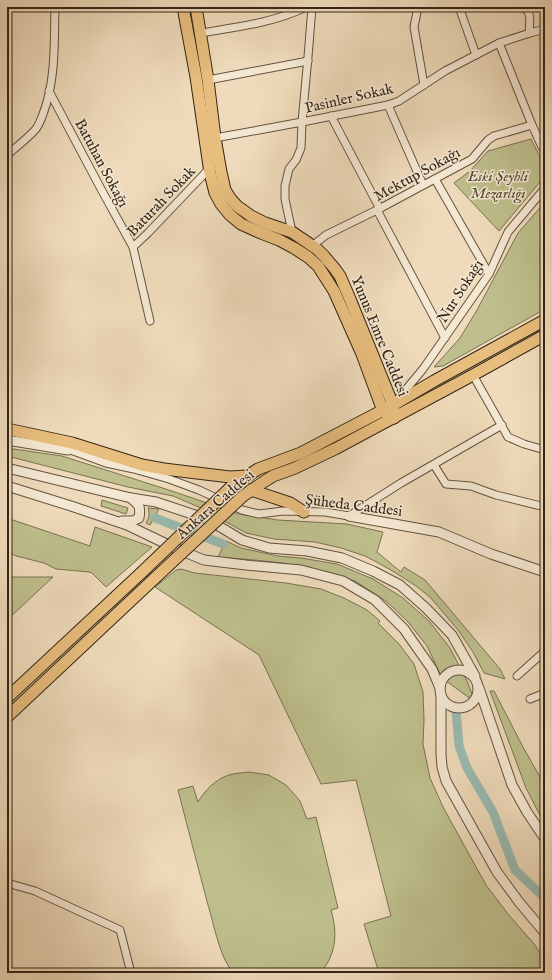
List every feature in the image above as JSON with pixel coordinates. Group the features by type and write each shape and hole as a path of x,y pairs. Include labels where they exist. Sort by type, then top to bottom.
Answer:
{"main road":[{"name":"Yunus Emre Caddesi","path":"182,7 196,77 209,170 215,193 221,204 230,215 241,224 280,240 308,257 318,266 334,291 362,354 394,418"},
{"name":"Yunus Emre Caddesi","path":"198,9 215,138 225,190 237,206 251,216 292,232 312,246 324,256 340,276 350,298 388,408"},
{"name":"Ankara Caddesi","path":"7,698 231,487 265,466 301,453 388,408 545,320"},
{"name":"Ankara Caddesi","path":"7,717 247,493 273,476 295,468 335,449 545,335"},
{"path":"7,429 72,443 142,465 164,469 230,476 248,476"},
{"path":"247,493 278,498 290,503 304,512"}],"street":[{"path":"7,155 35,130 45,109 50,91 52,72 55,7"},
{"path":"201,33 268,21 306,7"},
{"path":"292,232 285,199 285,186 289,169 296,160 301,148 312,7"},
{"path":"418,7 414,27 424,85"},
{"path":"459,7 476,55"},
{"path":"524,7 529,13 530,33"},
{"name":"Pasinler Sokak","path":"215,138 388,105 399,101 432,78 499,43 545,29"},
{"path":"499,43 532,125 545,152"},
{"path":"208,80 308,61"},
{"name":"Batuhan Sokağı","path":"50,91 97,182 133,247"},
{"path":"388,105 423,185"},
{"path":"331,116 445,338"},
{"name":"Mektup Sokağı","path":"312,246 326,235 379,210 472,159 488,140 494,136 532,125"},
{"name":"Baturah Sokak","path":"150,321 133,247 209,170"},
{"path":"435,179 489,274"},
{"name":"Nur Sokağı","path":"388,408 423,369 489,274 508,232 545,188"},
{"path":"423,369 424,378 426,380 434,381"},
{"path":"473,375 508,437 524,444 545,450"},
{"path":"349,516 401,483 502,425"},
{"name":"Şüheda Caddesi","path":"45,437 68,450 169,479 200,490 246,511 259,514 283,511 325,512 439,532 491,554 545,572"},
{"path":"7,440 68,450"},
{"path":"434,465 446,484 471,486 496,495 545,507"},
{"path":"7,468 130,498 156,502 207,519 242,540 269,548 307,551 342,558 373,570 400,585 452,634 478,682 512,785 545,840"},
{"path":"7,486 127,524 176,549 204,560 302,570 343,581 375,600 404,629 432,668 443,700 448,704 459,708 471,704 475,700 479,688"},
{"path":"117,521 133,521 139,518 140,511 138,504 130,498"},
{"path":"517,676 545,651"},
{"path":"475,676 463,669 456,669 445,676 441,682 442,767 446,781 497,872 519,902 545,933"},
{"path":"530,700 545,693"},
{"path":"7,883 35,891 120,930 131,973"}],"green space":[{"name":"Eski Şeyhli Mezarlığı","path":"531,139 541,159 545,163 545,176 499,231 454,183 470,171 488,151"},
{"name":"Eski Şeyhli Mezarlığı","path":"545,202 545,309 443,366 434,367 460,338 477,310 518,233"},
{"path":"7,448 62,456 239,514 278,520 347,524 383,532 377,552 401,572 404,567 425,580 500,669 505,679 484,673 473,652 458,630 430,597 399,575 365,556 341,548 315,542 274,539 246,533 201,508 173,496 128,487 7,456"},
{"path":"102,500 128,508 126,514 101,506"},
{"path":"148,508 159,509 150,525 146,523 149,516"},
{"path":"7,518 90,546 95,527 152,547 106,587 92,573 56,569 44,563 16,556 7,551"},
{"path":"226,541 241,548 278,556 337,564 373,579 403,598 429,621 450,648 467,681 475,702 442,678 427,646 408,622 386,601 355,581 324,572 283,563 218,557"},
{"path":"181,569 195,573 286,583 321,589 344,598 367,610 380,621 378,623 399,644 414,664 423,692 423,744 430,778 443,807 486,885 508,914 535,945 545,962 545,973 379,973 364,924 391,916 356,780 321,784 259,655 155,587 176,570"},
{"path":"7,577 53,577 7,620"},
{"path":"490,691 494,691 545,786 545,825 526,788"},
{"path":"249,772 269,775 286,785 300,801 307,819 316,817 338,908 331,910 335,929 332,954 320,973 234,973 229,967 221,951 178,790 193,786 198,802 207,789 220,779 231,774"}],"waterway":[{"path":"155,518 223,544"},
{"path":"456,710 459,746 467,768 493,812 515,870 545,898"}]}
